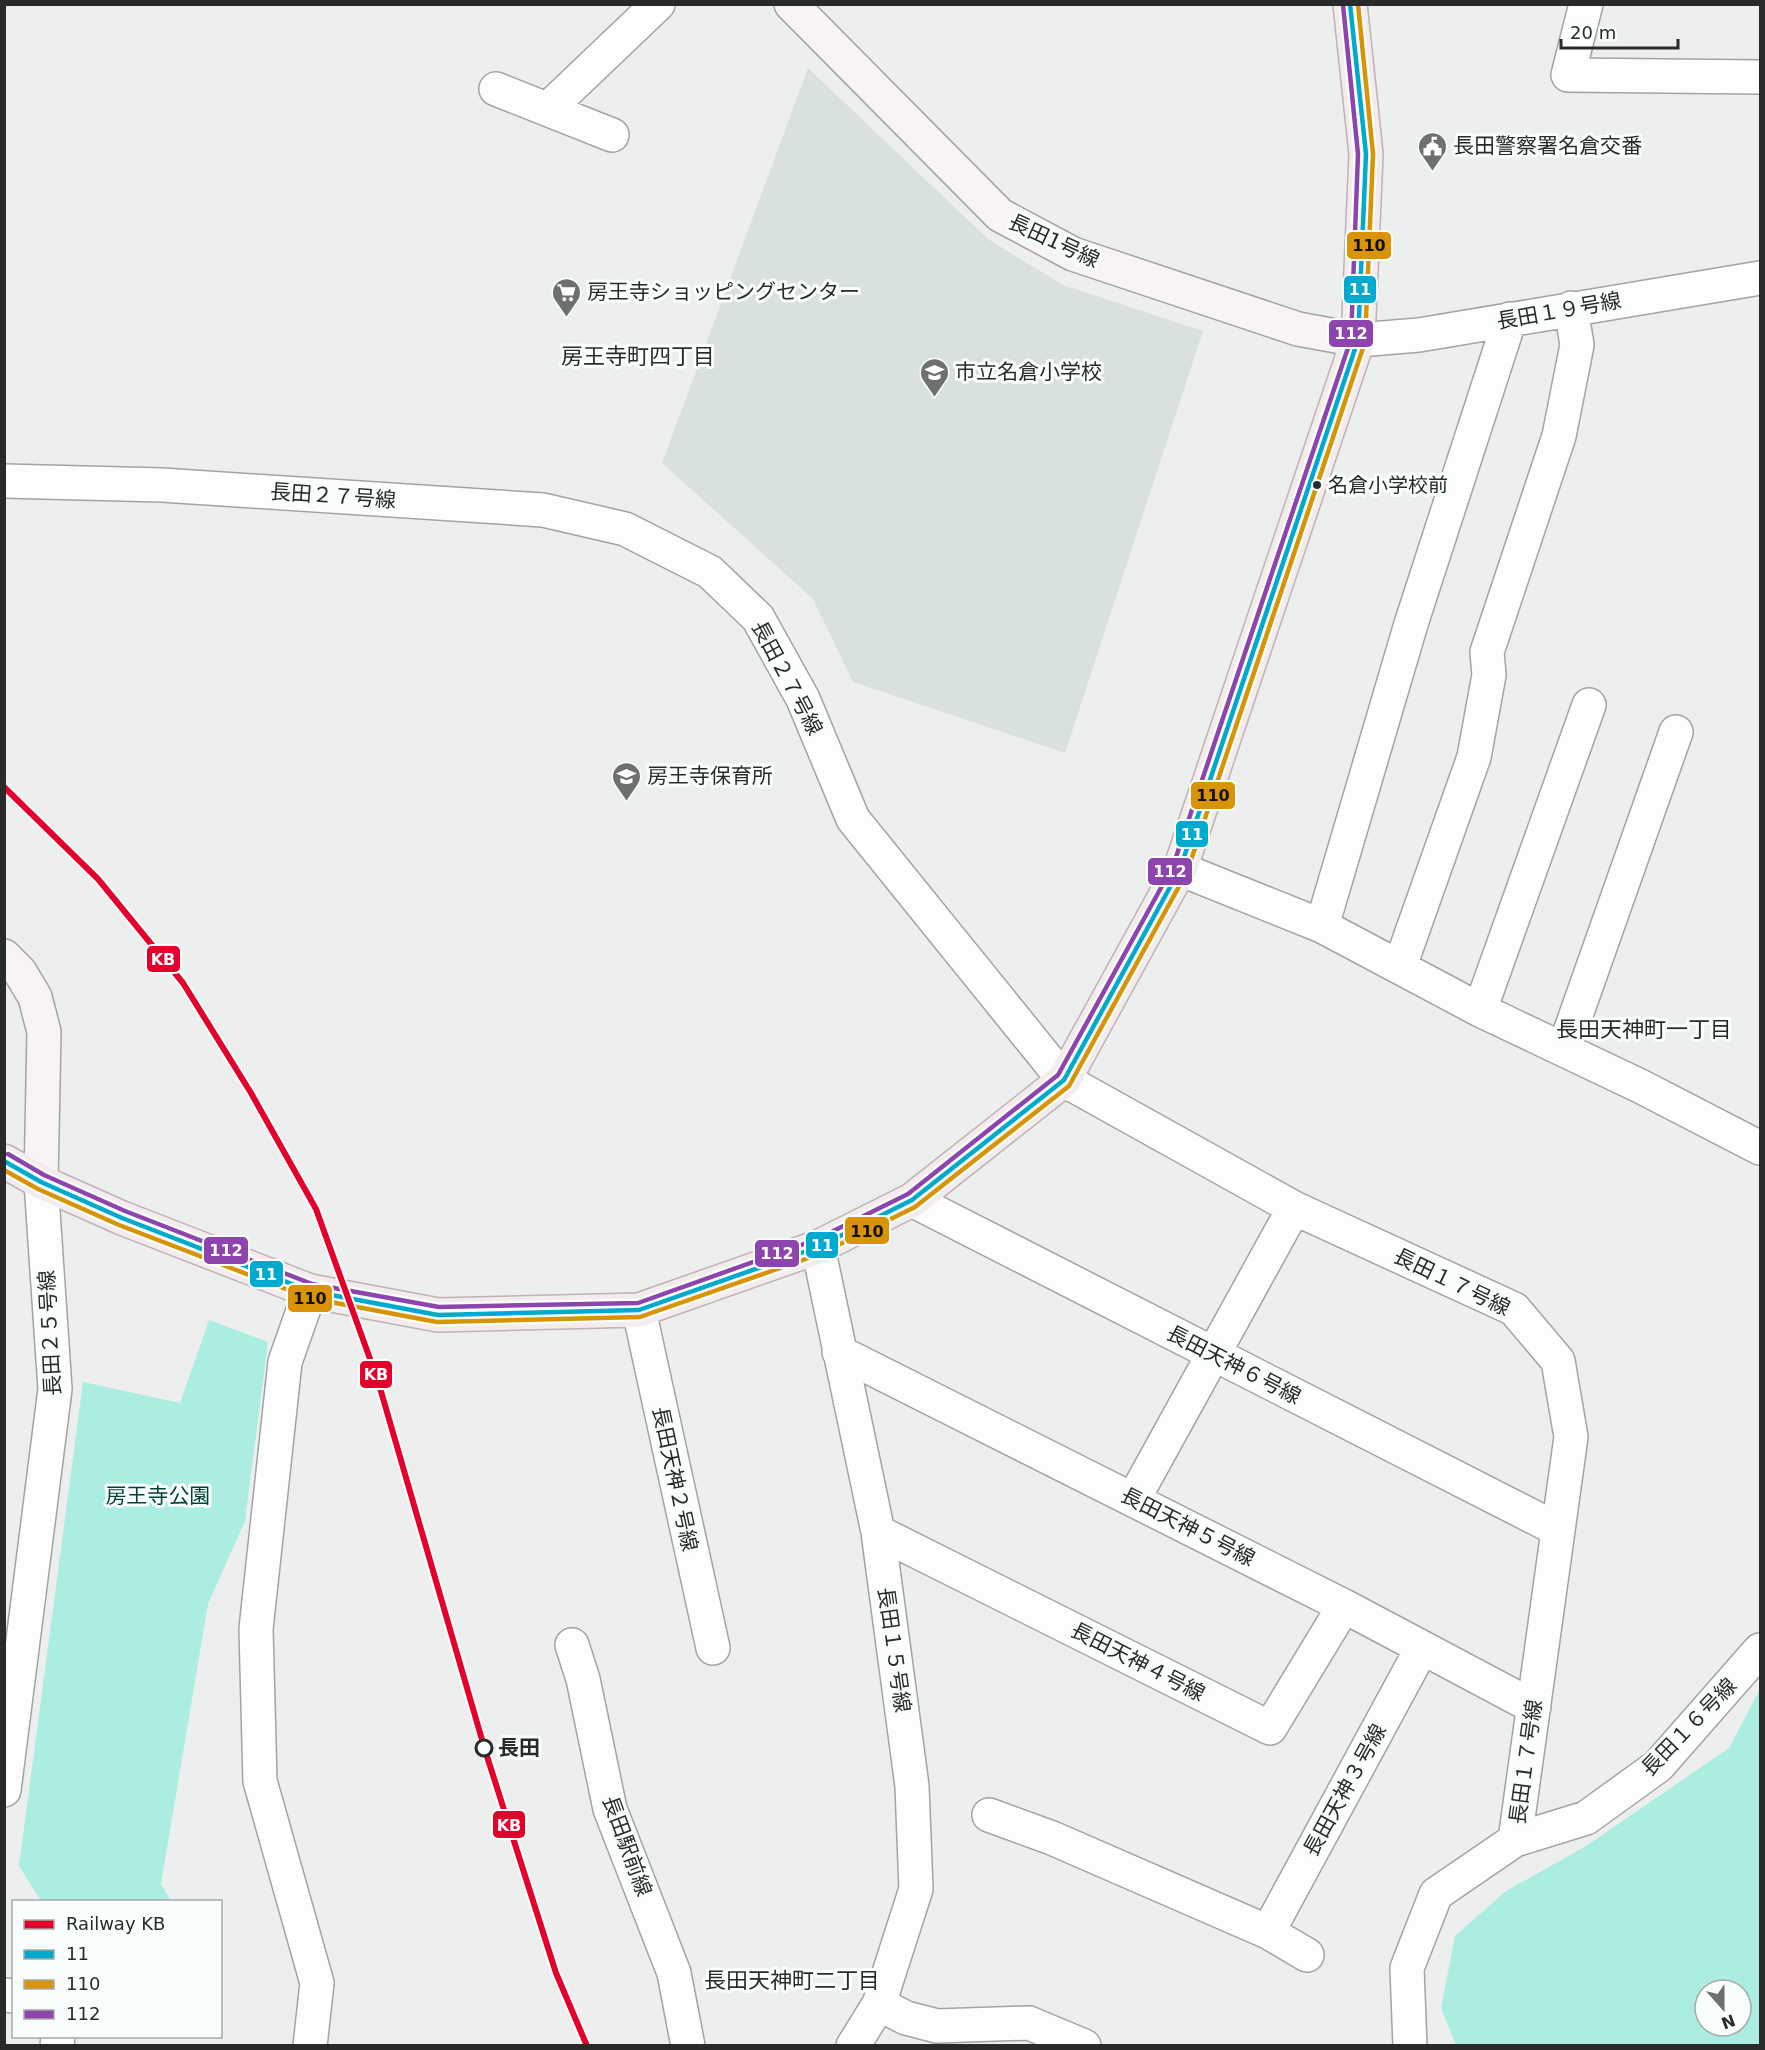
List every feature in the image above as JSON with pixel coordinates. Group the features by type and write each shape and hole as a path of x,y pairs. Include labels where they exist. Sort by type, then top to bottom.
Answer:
{"main road":[{"path":"4,1161 41,1182 122,1218 310,1291 438,1315 639,1310 818,1247 912,1200 1064,1080 1180,868 1358,340 1366,154 1350,4"}],"street":[{"path":"549,108 658,4"},
{"name":"長田1号線","path":"791,4 1000,215 1073,254 1298,329 1358,340"},
{"path":"1586,4 1568,75 1761,77"},
{"path":"496,89 549,108 612,135"},
{"name":"長田１９号線","path":"1358,340 1419,335 1761,278"},
{"path":"1400,966 1474,757 1489,675 1487,652 1559,436 1577,345 1571,308"},
{"path":"1322,926 1411,624 1510,319"},
{"name":"長田２７号線","path":"4,481 162,485 543,510 625,529 710,572 758,618 802,699 853,819 1064,1080"},
{"path":"1480,1010 1589,705"},
{"path":"1564,1049 1676,732"},
{"path":"1180,868 1322,926 1480,1010 1564,1049 1761,1148"},
{"name":"長田２５号線","path":"4,956 20,972 35,997 44,1032 41,1182 55,1389 4,1790"},
{"name":"長田１７号線","path":"1064,1080 1294,1208 1514,1309 1558,1361 1572,1437 1557,1529 1515,1840"},
{"name":"長田天神６号線","path":"912,1200 1557,1529"},
{"path":"1133,1500 1294,1208"},
{"name":"長田１５号線","path":"818,1247 878,1532 912,1786 916,1889 879,2004 853,2046"},
{"path":"310,1291 285,1362 256,1629 260,1781 318,1983 310,2046"},
{"name":"長田天神２号線","path":"639,1310 713,1648"},
{"name":"長田天神５号線","path":"839,1352 1344,1606 1534,1707"},
{"name":"長田天神４号線","path":"878,1532 1270,1728 1344,1606"},
{"name":"長田駅前線","path":"572,1645 583,1679 610,1809 674,1973 688,2046"},
{"name":"長田天神３号線","path":"1268,1932 1422,1648"},
{"name":"長田１６号線","path":"1410,2046 1407,1968 1436,1894 1515,1840 1586,1818 1658,1766 1761,1650"},
{"path":"989,1815 1052,1838 1268,1932 1306,1954"},
{"path":"879,2004 941,2036 1029,2023 1084,2046"}],"shaded area":[{"name":"市立名倉小学校","path":"808,68 988,239 1063,285 1203,331 1065,753 853,682 813,599 662,463"}],"green space":[{"name":"房王寺公園","path":"209,1320 268,1342 245,1521 208,1604 161,1884 170,1900 40,1900 19,1866 83,1382 180,1403"},
{"path":"1760,1689 1760,2045 1456,2045 1441,2008 1455,1936 1506,1891 1586,1846 1729,1748"}],"rail line":[{"name":"KB","path":"4,787 98,879 183,983 251,1093 316,1209 378,1381 485,1750 556,1973 587,2046"}],"transit line":[{"name":"11","path":"4,1161 41,1182 122,1218 310,1291 438,1315 639,1310 818,1247 912,1200 1064,1080 1180,869 1358,340 1366,154 1350,4"},
{"name":"110","path":"4,1170 38,1189 119,1225 309,1298 437,1322 640,1317 820,1254 915,1207 1069,1086 1187,872 1365,342 1373,154 1358,4"},
{"name":"112","path":"8,1154 44,1175 125,1211 312,1284 439,1307 638,1303 815,1240 908,1194 1058,1075 1173,866 1351,339 1358,154 1343,5"}],"place":[{"name":"長田警察署名倉交番","path":"1432,172"},
{"name":"房王寺ショッピングセンター","path":"566,318"},
{"name":"市立名倉小学校","path":"934,398"},
{"name":"名倉小学校前","path":"1317,485"},
{"name":"房王寺保育所","path":"626,802"},
{"name":"長田","path":"484,1748"}],"district":[{"name":"房王寺町四丁目","path":"638,356"},
{"name":"長田天神町一丁目","path":"1644,1029"},
{"name":"長田天神町二丁目","path":"792,1980"}]}
